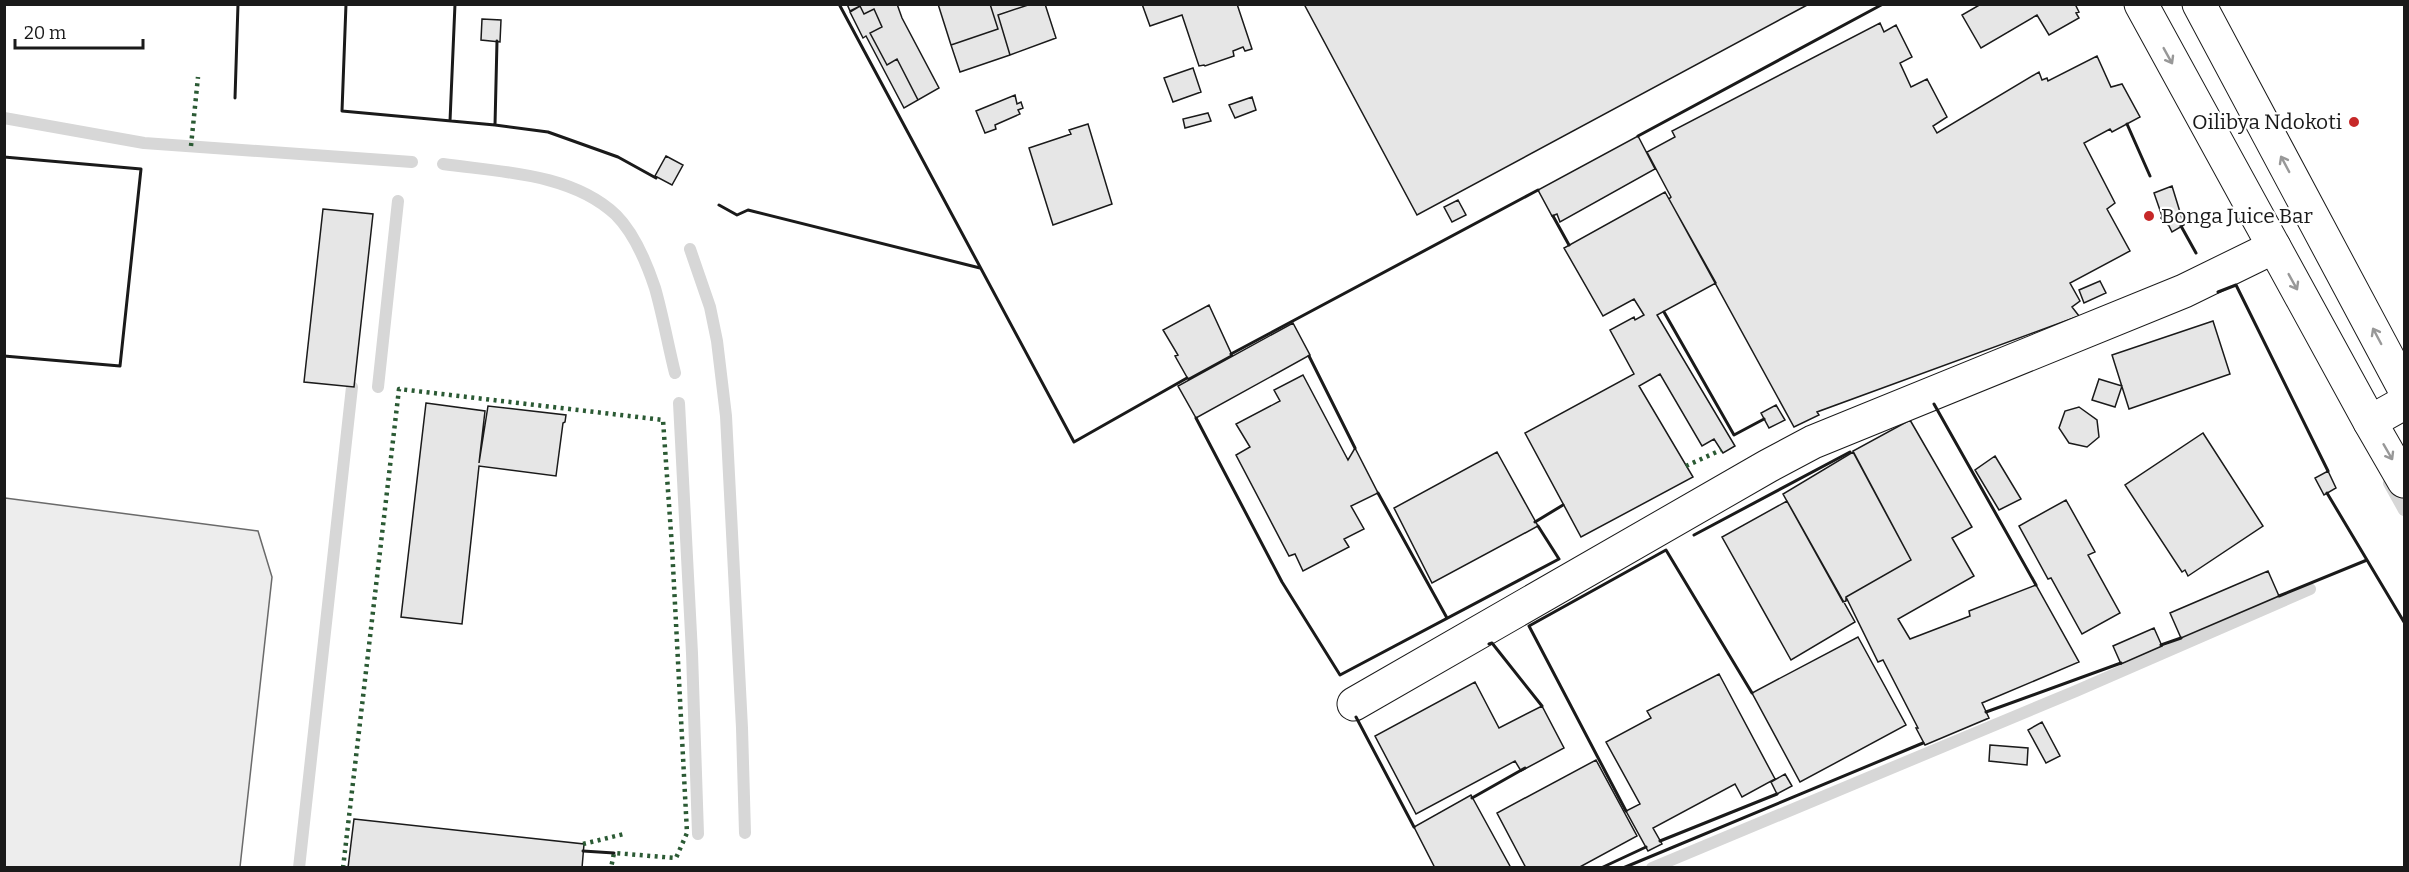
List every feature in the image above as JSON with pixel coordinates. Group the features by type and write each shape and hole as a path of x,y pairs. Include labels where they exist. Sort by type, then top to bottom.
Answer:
{"street":[{"path":"2141,4 2404,481"},
{"path":"2199,4 2404,388"},
{"path":"1354,704 1813,442 2184,291 2274,247"},
{"path":"2370,422 2404,404"}],"shaded area":[{"path":"5,498 258,531 272,577 240,867 5,867"}],"building":[{"path":"847,4 897,4 939,88 918,100 897,59 887,65 870,33 882,27 874,9 864,14 860,6 850,11"},
{"path":"938,4 990,4 998,29 951,45"},
{"path":"990,4 1031,4 998,15 1010,55 960,72 951,45 998,29"},
{"path":"1031,4 1045,4 1056,38 1010,55 998,15"},
{"path":"1142,4 1237,4 1252,49 1245,51 1243,47 1233,51 1234,56 1199,66 1182,15 1150,26"},
{"path":"1304,4 1809,4 1417,215"},
{"path":"1981,4 2075,4 2079,18 2049,35 2037,15 1981,48 1962,15"},
{"path":"860,6 864,14 874,9 882,27 870,33 887,65 897,59 918,100 904,108 866,36 863,38 850,12"},
{"path":"482,19 501,20 500,42 481,40"},
{"path":"1880,23 1884,32 1896,25 1912,57 1900,63 1911,87 1927,79 1947,117 1933,126 1937,133 2039,72 2042,80 2047,78 2048,81 2097,56 2111,87 2122,84 2140,117 2112,132 2110,129 2084,143 2115,203 2107,209 2130,251 2070,283 2080,301 2072,307 2079,316 1817,412 1819,415 1794,427 1669,199 1671,197 1647,152 1675,137 1672,131"},
{"path":"1193,68 1201,92 1173,102 1164,78"},
{"path":"1015,95 1017,104 1021,102 1023,108 1018,110 1020,114 995,125 996,129 985,133 976,111"},
{"path":"1252,97 1256,110 1235,118 1229,105"},
{"path":"1208,113 1211,121 1185,128 1183,119"},
{"path":"1088,124 1112,204 1053,225 1029,148 1071,134 1069,130"},
{"path":"1638,136 1655,169 1560,222 1557,214 1552,216 1538,190"},
{"path":"666,156 683,165 672,185 655,176"},
{"path":"2172,186 2184,225 2172,232 2161,218 2154,193"},
{"path":"1665,192 1716,283 1657,315 1735,446 1723,453 1714,439 1702,446 1660,374 1639,386 1693,477 1581,537 1525,433 1634,374 1610,330 1634,317 1635,320 1644,315 1634,299 1603,316 1564,248"},
{"path":"1458,200 1466,215 1452,222 1444,207"},
{"path":"323,209 373,214 354,387 304,382"},
{"path":"2100,281 2106,293 2084,303 2079,290"},
{"path":"1209,305 1232,355 1188,379 1175,356 1178,355 1163,330"},
{"path":"2213,321 2230,374 2129,409 2112,355"},
{"path":"1293,323 1310,355 1196,418 1178,386"},
{"path":"1303,375 1348,460 1355,448 1378,493 1351,506 1364,529 1344,539 1349,547 1303,571 1295,554 1289,556 1236,455 1250,447 1236,424 1280,401 1274,390"},
{"path":"2099,379 2122,386 2115,407 2092,400"},
{"path":"426,403 485,411 479,463 488,406 566,415 556,476 479,466 462,624 401,617"},
{"path":"1776,405 1785,420 1769,428 1761,413"},
{"path":"2079,407 2097,420 2099,437 2087,447 2069,443 2059,428 2065,411"},
{"path":"1910,420 1972,527 1952,538 1974,576 1898,619 1910,639 1970,616 1969,611 2036,585 2079,662 1982,703 1989,718 1925,745 1883,660 1878,662 1846,597 1911,560 1853,451"},
{"path":"2203,433 2263,526 2188,576 2185,570 2182,572 2125,485"},
{"path":"1497,452 1538,526 1432,583 1394,508"},
{"path":"1853,452 1911,560 1846,597 1846,601 1843,602 1783,494"},
{"path":"1995,456 2021,499 1999,510 1975,470"},
{"path":"2328,471 2336,488 2324,495 2315,478"},
{"path":"2066,500 2095,552 2088,555 2120,613 2082,634 2019,526"},
{"path":"1787,501 1855,622 1791,660 1722,537"},
{"path":"2268,571 2279,596 2181,638 2170,613"},
{"path":"2154,628 2162,646 2121,664 2113,646"},
{"path":"1858,637 1906,725 1800,782 1752,693"},
{"path":"1719,674 1775,779 1742,797 1735,784 1653,828 1662,844 1648,851 1626,811 1640,804 1606,742 1651,718 1647,711"},
{"path":"1475,682 1499,728 1542,706 1564,748 1521,771 1515,761 1416,814 1375,736"},
{"path":"2042,722 2060,756 2046,763 2028,730"},
{"path":"1990,745 2028,748 2027,765 1989,761"},
{"path":"1596,760 1637,836 1578,868 1526,868 1497,813"},
{"path":"1785,774 1792,786 1777,794 1771,782"},
{"path":"1471,795 1511,868 1435,868 1414,827"},
{"path":"354,819 584,844 582,868 348,868"}],"waterway":[{"path":"4,118 144,143 412,162"},
{"path":"443,164 511,173 557,183 578,190 598,201 616,215 634,240 652,279 675,373"},
{"path":"378,387 398,201"},
{"path":"690,249 710,307 717,341 726,416 745,833"},
{"path":"299,868 352,387"},
{"path":"679,403 692,653 698,834"},
{"path":"2389,483 2404,510"},
{"path":"1652,868 2076,691 2310,589"}],"hedge":[{"path":"191,146 198,77"},
{"path":"343,868 399,389 663,420 687,833 676,858 614,853 611,868"},
{"path":"1686,466 1721,450"},
{"path":"583,844 624,834"}],"wall":[{"path":"235,98 238,4"},
{"path":"346,4 342,111 548,132 618,157 656,178"},
{"path":"450,121 455,4"},
{"path":"839,4 1074,442 1187,378"},
{"path":"1638,136 1883,4"},
{"path":"495,125 497,41"},
{"path":"2127,124 2150,176"},
{"path":"4,157 141,169 120,366 4,356"},
{"path":"1231,354 1538,190"},
{"path":"719,205 737,215 748,210 980,268"},
{"path":"1553,216 1569,245"},
{"path":"2181,226 2196,253"},
{"path":"2218,292 2236,285 2328,471"},
{"path":"1664,312 1734,435 1764,419"},
{"path":"1309,356 1355,448"},
{"path":"1934,404 2036,585"},
{"path":"1196,418 1282,582 1340,675 1559,559 1538,526"},
{"path":"1694,535 1850,452"},
{"path":"1378,493 1447,618"},
{"path":"2327,493 2404,622"},
{"path":"1535,522 1563,505"},
{"path":"1626,811 1529,626 1666,550 1752,693"},
{"path":"2279,596 2367,560"},
{"path":"2161,645 2181,638"},
{"path":"1489,644 1492,643 1542,706"},
{"path":"1986,712 2121,663"},
{"path":"1356,717 1414,827"},
{"path":"1623,868 1923,743"},
{"path":"1472,798 1525,768"},
{"path":"1660,841 1777,794"},
{"path":"1601,868 1646,847"},
{"path":"583,851 614,853"}],"place":[{"name":"Oilibya Ndokoti","path":"2354,122"},
{"name":"Bonga Juice Bar","path":"2149,216"}]}
